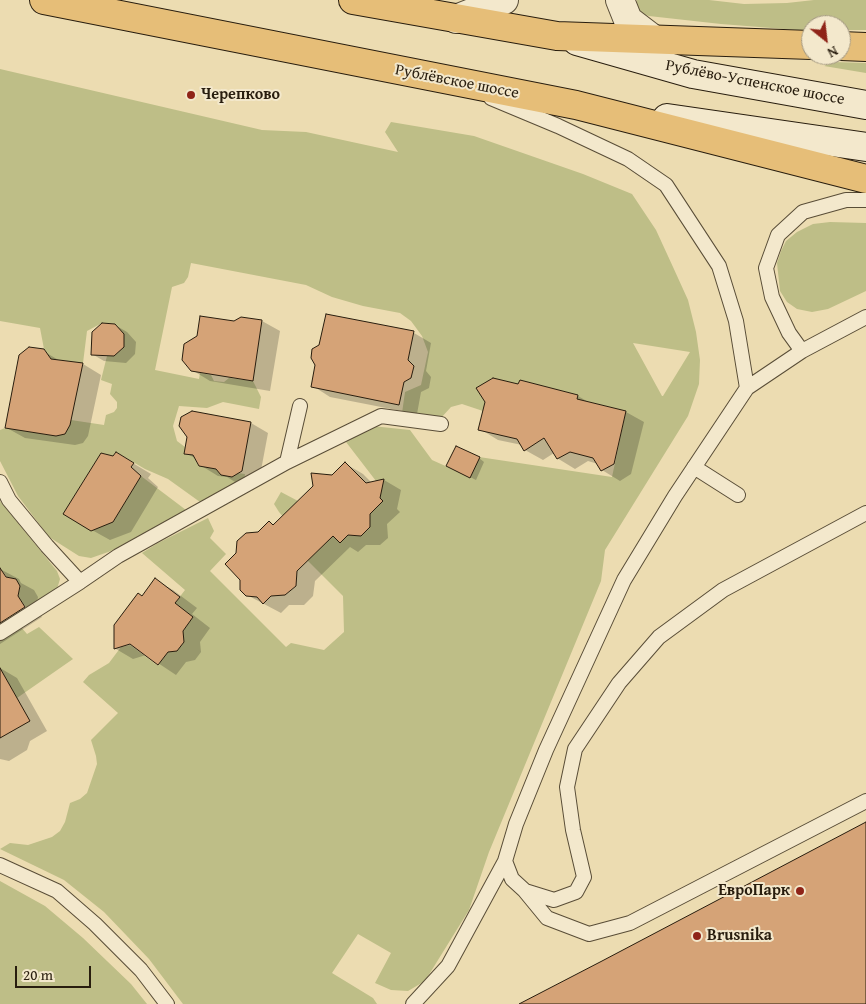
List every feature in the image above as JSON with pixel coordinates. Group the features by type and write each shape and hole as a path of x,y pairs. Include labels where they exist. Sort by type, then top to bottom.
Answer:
{"main road":[{"name":"Рублёвское шоссе","path":"44,0 576,105 866,179"},
{"path":"353,0 557,36 801,45"},
{"path":"456,19 504,0"},
{"path":"620,0 628,20 653,39"},
{"name":"Рублёво-Успенское шоссе","path":"557,36 693,74 866,105"},
{"path":"851,46 866,47"},
{"path":"576,105 866,147"}],"lane":[{"path":"444,79 576,134 628,159 666,185 719,266 736,321 747,388"},
{"path":"802,351 789,333 772,297 766,268 778,235 803,212 846,200 866,200"},
{"path":"413,1004 448,966 505,861 516,824 546,750 624,580 694,467 747,388 802,351 866,316"},
{"path":"287,462 300,406"},
{"path":"0,633 118,556 287,462 381,416 441,424"},
{"path":"694,467 738,495"},
{"path":"0,482 9,500 46,546 80,582"},
{"path":"524,890 554,900 576,892 584,877 573,830 567,787 575,749 619,683 659,637 723,590 866,513"},
{"path":"505,861 512,879 524,890 547,918 589,934 630,923 866,801"},
{"path":"0,865 57,891 95,924 141,970 167,1004"}],"green space":[{"path":"637,0 709,0 744,4 814,0 866,0 866,30 851,30 851,15 801,15 801,30 797,30 649,16 636,12"},
{"path":"851,63 866,63 866,73 824,66 851,65"},
{"path":"0,69 262,130 306,132 398,152 385,132 391,122 474,136 583,174 632,194 656,230 688,300 696,332 700,360 699,384 688,416 605,550 601,581 489,852 469,910 425,981 408,991 391,990 375,983 391,953 358,934 332,973 373,998 377,1004 183,1004 149,959 104,912 64,880 0,849 10,843 28,845 52,837 60,831 65,822 70,803 80,799 87,793 97,764 91,740 118,713 83,682 89,675 109,663 121,647 130,645 157,665 193,617 175,603 185,590 142,553 208,518 214,531 210,538 226,554 210,571 286,647 291,643 324,650 344,632 343,596 298,551 285,519 274,504 281,492 298,501 340,543 348,535 361,536 370,528 370,514 383,501 380,498 376,481 346,442 372,426 410,430 432,460 470,477 479,457 612,477 626,411 577,399 578,395 520,380 518,384 491,378 490,384 485,383 480,386 479,392 486,397 483,411 462,404 451,407 440,419 402,413 405,392 421,385 428,352 422,336 411,321 400,313 363,306 332,297 306,285 191,263 188,277 184,283 172,287 155,370 199,379 200,373 211,375 214,381 224,382 229,378 253,381 261,397 259,409 223,402 207,408 179,406 173,426 177,441 185,447 184,454 197,456 196,461 199,466 216,469 221,475 232,477 238,473 245,474 243,487 200,502 168,479 145,469 116,452 113,456 101,453 64,513 100,527 113,522 141,476 186,510 111,551 91,558 79,556 49,537 18,496 0,461 0,430 5,428 56,436 65,434 71,420 104,425 106,415 114,412 117,408 117,402 110,394 112,384 101,380 107,356 114,356 124,347 124,334 115,324 102,323 87,331 83,363 51,359 44,349 40,328 0,321","holes":["633,343 690,352 662,396"]},
{"path":"830,222 866,223 866,291 828,309 812,312 797,309 787,302 780,291 777,263 781,251 786,241 797,232 813,224"},
{"path":"0,501 57,571 60,579 57,589 28,610 18,596 20,586 16,579 7,577 0,568"},
{"path":"21,627 27,634 39,627 73,659 17,698 0,668 0,639"},
{"path":"0,881 45,906 83,938 131,984 147,1004 0,1004"}],"building":[{"path":"326,314 414,331 408,360 414,366 411,378 404,382 399,405 311,387 315,365 311,358 312,349 319,345"},
{"path":"200,316 234,321 241,317 262,320 253,381 191,371 182,360 184,344 197,336"},
{"path":"102,323 115,324 124,334 124,347 114,356 91,355 92,332"},
{"path":"29,347 44,349 51,359 83,363 70,425 65,434 56,436 5,428 19,355"},
{"path":"493,378 518,384 520,380 578,395 577,399 626,411 614,464 601,471 593,458 570,452 557,459 544,438 524,451 517,439 478,430 485,402 476,388"},
{"path":"192,411 251,422 242,471 232,477 221,475 216,469 199,466 193,455 184,454 187,437 179,426 181,417"},
{"path":"456,446 480,457 470,478 446,466"},
{"path":"116,452 134,463 131,467 141,476 113,522 91,531 63,514 101,453 113,456"},
{"path":"345,462 366,483 384,479 380,498 383,501 370,514 370,527 361,536 348,535 340,543 333,536 297,571 296,586 285,595 271,596 263,604 257,597 246,596 240,590 240,580 225,564 236,553 237,541 246,533 258,532 269,521 273,525 313,486 311,473 332,475"},
{"path":"0,568 6,577 16,579 20,586 18,596 25,607 0,623"},
{"path":"155,578 180,597 175,603 193,617 183,631 184,642 177,651 168,652 158,665 130,644 114,649 114,625 138,593 142,596"},
{"path":"0,668 30,721 0,738"},
{"name":"ЕвроПарк","path":"866,822 866,1004 519,1004 602,961"}],"place":[{"name":"Черепково","path":"191,95"},
{"name":"ЕвроПарк","path":"800,891"},
{"name":"Brusnika","path":"697,936"}]}
